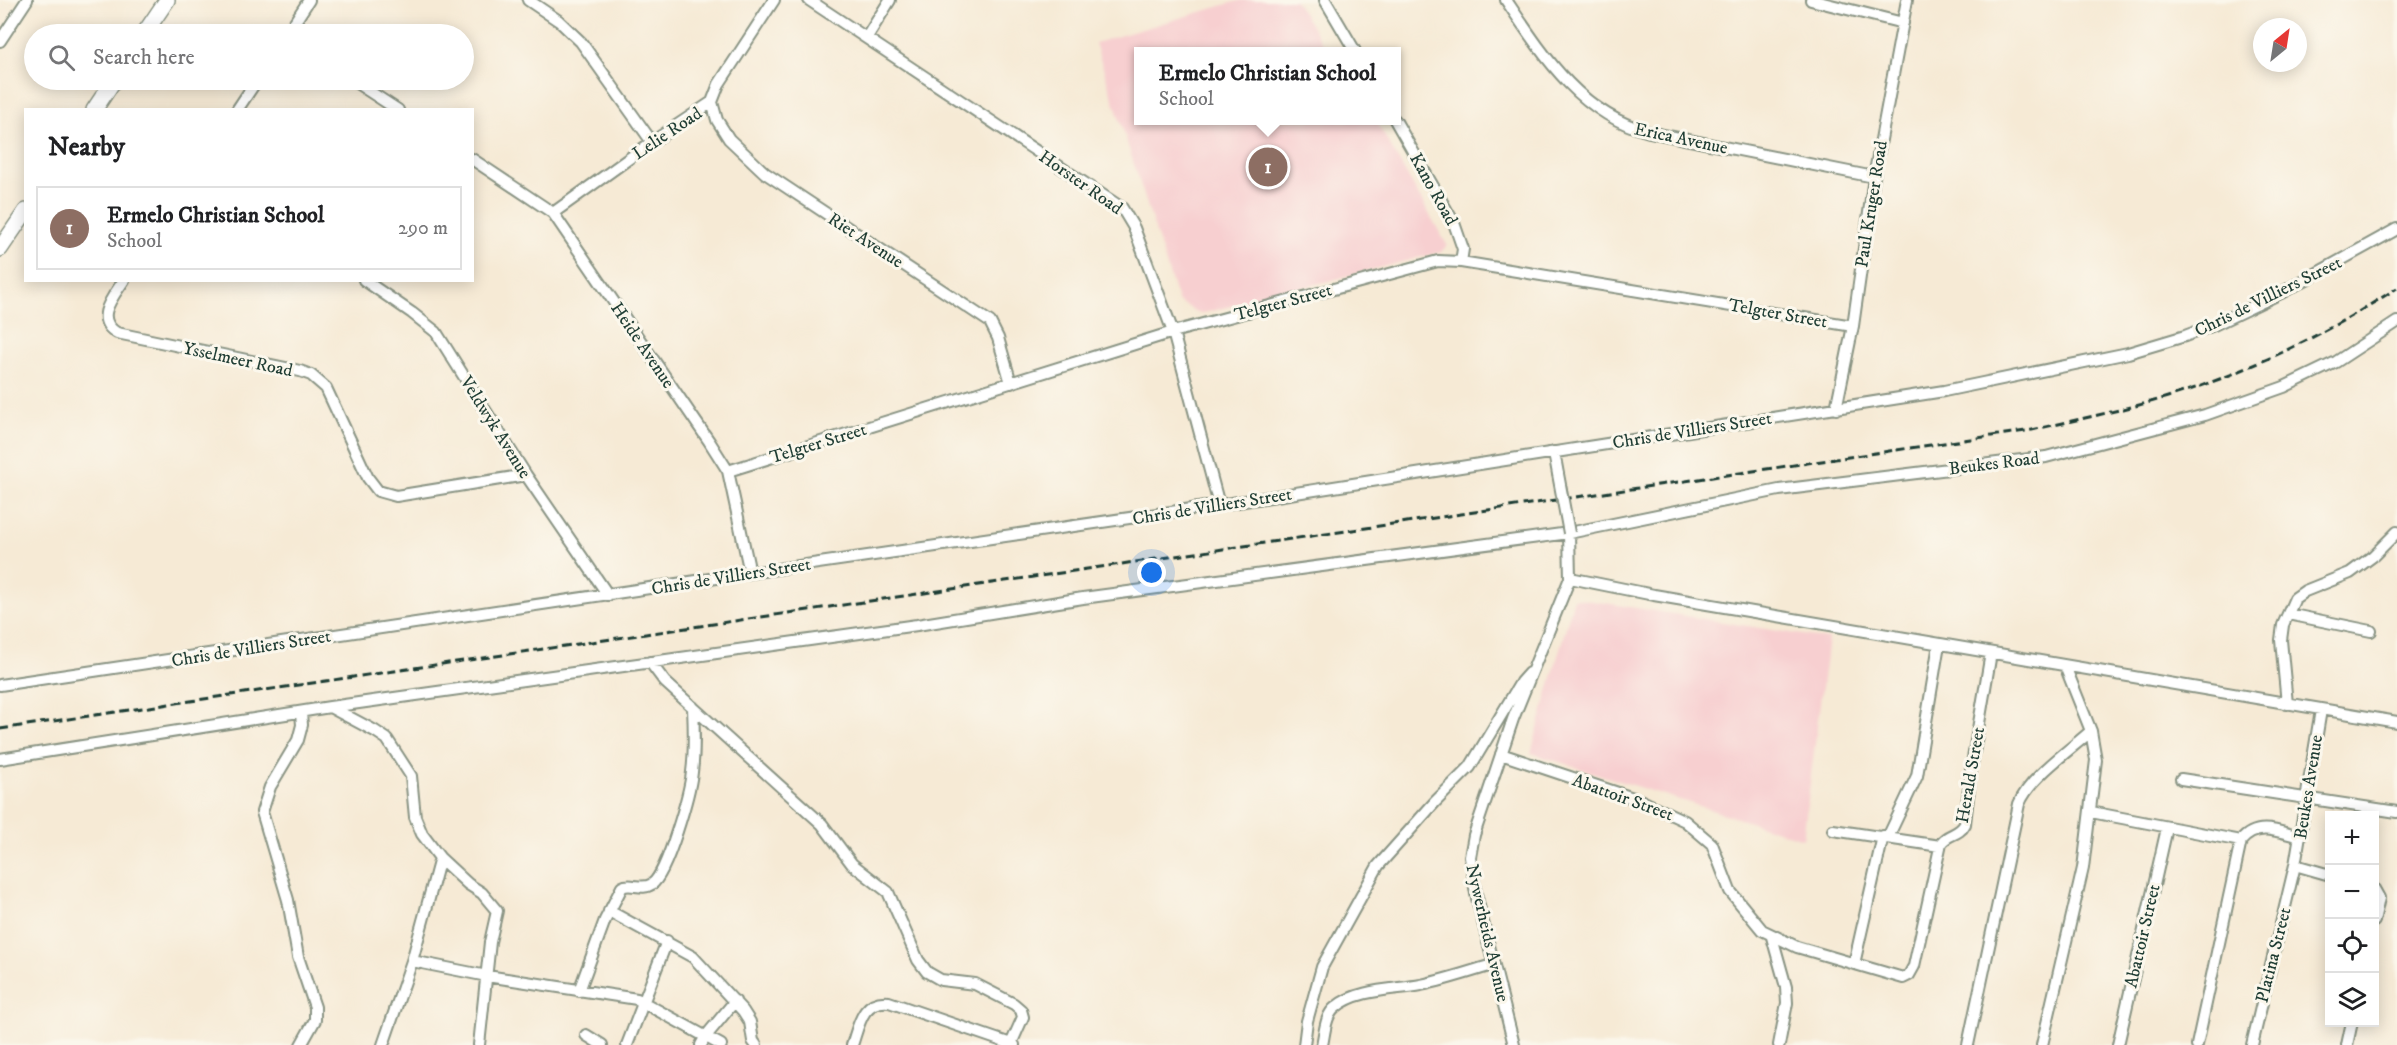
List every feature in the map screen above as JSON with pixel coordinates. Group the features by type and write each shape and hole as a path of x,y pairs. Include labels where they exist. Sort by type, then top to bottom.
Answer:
{"highway":[{"path":"151,24 167,0"},
{"path":"95,108 107,90"},
{"path":"0,249 24,214"}],"street":[{"path":"0,41 27,0"},
{"path":"293,24 309,0"},
{"path":"528,0 559,21 581,42 652,142"},
{"name":"Lelie Road","path":"553,213 712,102 718,84 774,0"},
{"name":"Horster Road","path":"809,0 1118,203 1134,228 1173,332 1219,505"},
{"path":"867,37 890,0"},
{"path":"1325,0 1353,47"},
{"name":"Erica Avenue","path":"1506,0 1561,76 1591,104 1618,123 1649,132 1874,177"},
{"path":"1811,0 1903,23"},
{"name":"Paul Kruger Road","path":"1836,408 1853,326 1874,177 1907,0"},
{"path":"238,108 250,90"},
{"path":"367,90 395,108"},
{"name":"Riet Avenue","path":"712,102 717,120 729,140 765,173 990,322 998,338 1011,383"},
{"name":"Kano Road","path":"1398,125 1454,223 1463,249 1461,262"},
{"name":"Heide Avenue","path":"474,160 553,213 728,471 750,573"},
{"name":"Chris de Villiers Street","path":"0,686 1219,505 1944,391 2128,352 2185,336 2214,325 2281,293 2397,229"},
{"name":"Telgter Street","path":"728,471 1173,332 1438,261 1461,262 1853,326"},
{"name":"Ysselmeer Road","path":"123,282 105,317 108,326 122,334 311,375 326,388 368,478 384,494 396,496 526,475"},
{"name":"Veldwyk Avenue","path":"367,282 436,332 526,475 608,595"},
{"name":"Beukes Road","path":"0,759 330,707 917,625 1083,598 1569,533 1779,490 2010,462 2078,450 2205,415 2284,387 2328,367 2397,322"},
{"path":"1554,452 1569,533 1570,578 1654,595 2397,722"},
{"path":"2287,704 2281,640 2288,614 2298,596 2350,573 2373,556 2397,532"},
{"name":"Nywerheids Avenue","path":"1514,1045 1492,965 1470,857 1474,835 1501,754 1570,578"},
{"path":"2288,614 2371,631"},
{"path":"1854,964 1885,836 1918,772 1939,644"},
{"name":"Herald Street","path":"1896,977 1906,976 1914,966 1940,846 1946,837 1958,833 1965,824 1970,797 1971,770 1991,653"},
{"path":"650,662 665,682 822,824 852,864 888,892 918,960 927,972 941,980 975,984 1019,1008 1023,1017 1013,1044 889,1002 877,1001 864,1012 852,1045"},
{"path":"1304,1045 1307,1021 1322,967 1378,866 1435,802 1470,767 1521,682 1535,666"},
{"path":"2042,1045 2083,868 2096,760 2091,731 2065,666"},
{"path":"330,707 387,740 411,776 415,817 422,834 440,858 468,884 482,893 497,911 490,942 479,1045"},
{"path":"579,991 609,911 623,886 651,885 658,879 663,869 673,843 692,774 693,707"},
{"name":"Beukes Avenue","path":"2295,865 2320,710"},
{"path":"301,713 302,725 298,740 270,787 262,812 288,900 298,957 315,1007 315,1020 301,1045"},
{"path":"1968,1045 2019,804 2038,777 2091,731"},
{"name":"Abattoir Street","path":"1501,754 1642,801 1670,813 1693,826 1712,844 1725,882 1735,899 1754,923 1772,937 1797,947 1896,977"},
{"path":"2181,779 2397,812"},
{"path":"2091,812 2241,841"},
{"name":"Abattoir Street","path":"2118,1045 2167,828"},
{"path":"2197,1045 2241,841 2251,832 2261,829 2300,837"},
{"path":"1833,830 1940,846"},
{"path":"383,1045 412,961 440,858"},
{"path":"2295,865 2325,874"},
{"name":"Platina Street","path":"2252,1045 2295,865"},
{"path":"609,911 688,953 735,1001 750,1022 753,1041 756,1045"},
{"path":"1772,937 1786,987 1787,1003 1779,1045"},
{"path":"627,1045 667,941"},
{"path":"412,961 487,976 630,997 643,1002 704,1040 721,1045"},
{"path":"1322,1045 1329,1015 1345,1001 1374,992 1438,981 1492,965"},
{"path":"704,1040 735,1001"},
{"path":"2346,1045 2351,1027"},
{"path":"586,1035 602,1045"}],"shaded area":[{"path":"1241,0 1295,0 1324,47 1134,47 1134,125 1378,125 1447,245 1441,252 1200,314 1178,301 1095,43"},
{"path":"1574,598 1828,639 1803,839 1531,753"}],"railway":[{"path":"0,729 2032,430 2145,403 2223,378 2283,352 2341,322 2397,288"}],"place":[{"name":"Ermelo Christian School","path":"1268,167"}]}
